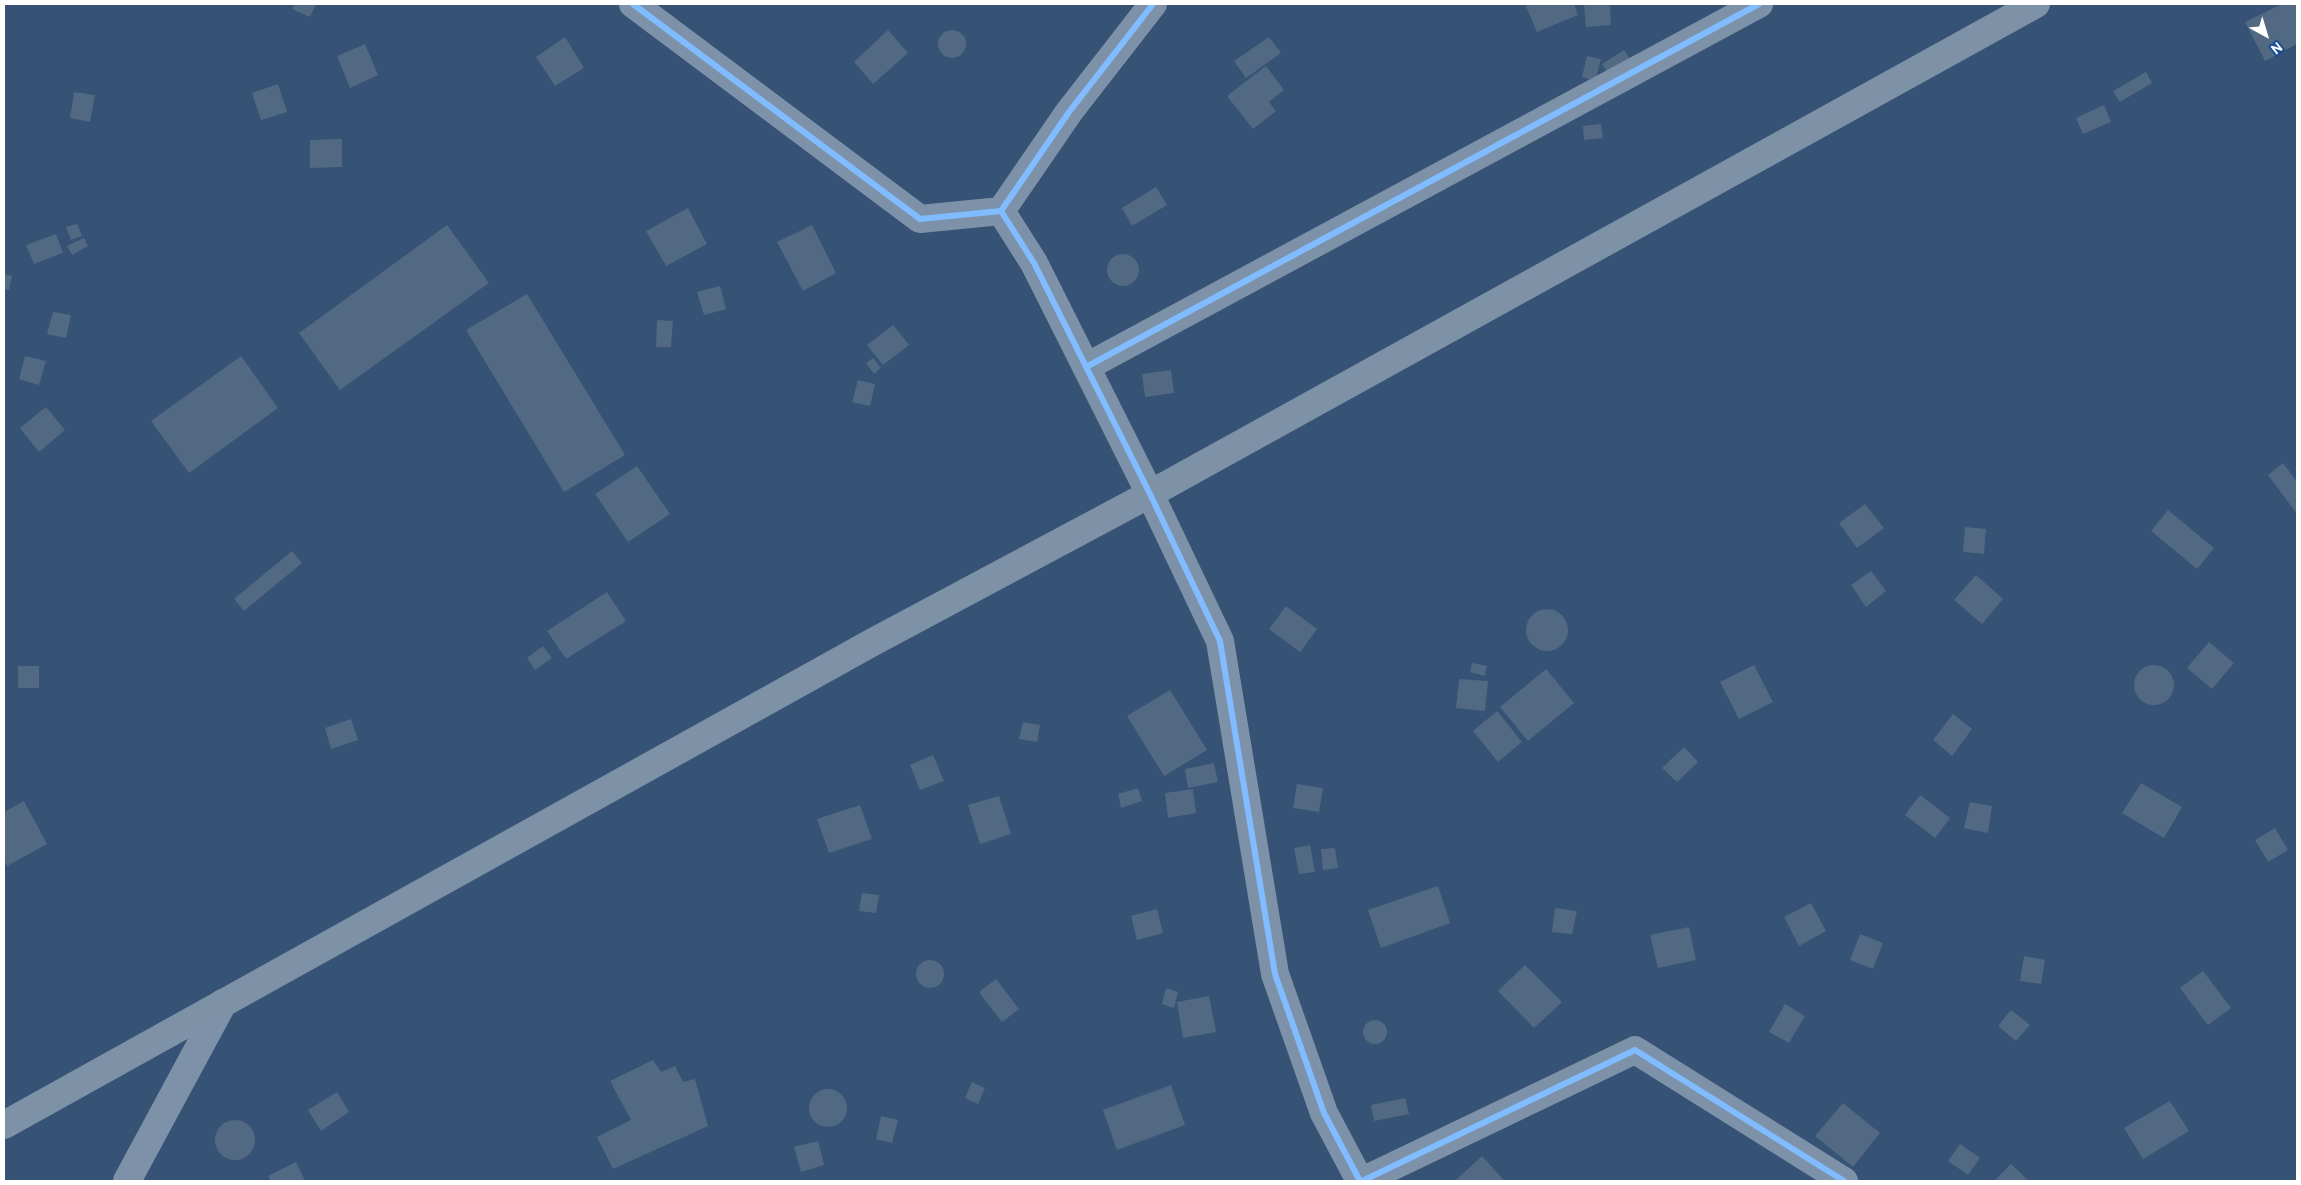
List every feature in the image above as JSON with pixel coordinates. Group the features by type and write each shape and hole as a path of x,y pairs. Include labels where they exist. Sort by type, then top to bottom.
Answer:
{"highway":[{"path":"4,1125 882,638 1150,494 2036,4"}],"street":[{"path":"633,4 920,219 1001,211 1069,112 1154,4"},
{"path":"1086,367 1759,4"},
{"path":"1001,211 1034,263 1150,494 1220,641 1275,974 1324,1113 1361,1181 1635,1050 1844,1181"},
{"path":"128,1181 223,1003"}],"building":[{"path":"295,4 316,4 310,17 292,9"},
{"path":"1525,4 1574,4 1578,15 1537,32"},
{"path":"1584,4 1610,4 1611,25 1586,27"},
{"path":"2282,4 2297,4 2297,44 2265,61 2245,22"},
{"path":"888,30 908,53 873,84 854,62"},
{"path":"952,30 962,34 966,44 962,54 952,58 942,54 938,44 942,34"},
{"path":"565,37 584,68 555,86 536,57"},
{"path":"1269,37 1281,53 1246,78 1234,61"},
{"path":"365,44 378,75 350,88 337,56"},
{"path":"1624,50 1632,62 1610,77 1602,64"},
{"path":"1587,56 1601,59 1595,81 1582,77"},
{"path":"1266,66 1284,90 1269,102 1276,111 1253,129 1227,96"},
{"path":"2146,72 2152,83 2120,102 2113,91"},
{"path":"278,84 287,112 261,120 252,93"},
{"path":"74,92 95,95 90,122 70,118"},
{"path":"2104,105 2111,122 2083,134 2076,118"},
{"path":"1601,124 1603,138 1584,140 1583,126"},
{"path":"342,139 342,167 310,168 310,140"},
{"path":"1156,187 1167,205 1132,226 1122,208"},
{"path":"688,208 707,244 666,266 646,231"},
{"path":"77,224 82,236 71,240 66,227"},
{"path":"447,225 489,283 340,390 299,333"},
{"path":"812,225 836,273 803,291 777,242"},
{"path":"56,234 63,253 34,264 26,245"},
{"path":"84,238 88,246 72,255 67,246"},
{"path":"1123,254 1129,255 1134,259 1138,264 1138,276 1134,281 1129,285 1123,286 1117,285 1112,281 1108,276 1107,270 1108,264 1112,259 1117,255"},
{"path":"4,274 12,276 9,290 4,289"},
{"path":"720,286 726,309 704,315 697,292"},
{"path":"527,294 625,455 564,492 466,330"},
{"path":"53,312 71,315 66,338 47,334"},
{"path":"657,320 673,321 671,347 656,347"},
{"path":"893,325 909,345 883,365 867,345"},
{"path":"25,356 46,361 39,385 19,379"},
{"path":"241,356 278,408 189,473 151,421"},
{"path":"873,358 881,368 874,374 866,363"},
{"path":"1171,370 1174,393 1145,397 1142,374"},
{"path":"858,380 875,384 870,406 852,402"},
{"path":"46,407 65,430 39,452 20,428"},
{"path":"2283,463 2297,482 2297,514 2268,475"},
{"path":"637,466 670,514 628,542 595,494"},
{"path":"1865,504 1884,528 1857,548 1839,523"},
{"path":"2168,510 2214,548 2197,569 2151,531"},
{"path":"1965,527 1986,529 1984,554 1963,552"},
{"path":"292,551 302,563 244,611 234,599"},
{"path":"1871,571 1886,591 1866,607 1851,585"},
{"path":"1976,575 2003,599 1982,624 1954,600"},
{"path":"607,592 626,621 566,659 547,631"},
{"path":"1286,606 1317,629 1300,652 1269,629"},
{"path":"1547,609 1562,615 1568,630 1562,645 1547,651 1532,645 1526,630 1532,615"},
{"path":"2209,642 2234,663 2212,689 2187,668"},
{"path":"543,646 552,658 535,670 527,658"},
{"path":"1472,663 1487,666 1485,676 1470,672"},
{"path":"1754,665 1773,702 1739,719 1720,682"},
{"path":"2150,665 2158,665 2165,668 2171,674 2174,685 2171,696 2165,702 2158,705 2150,705 2143,702 2137,696 2134,689 2134,681 2137,674 2143,668"},
{"path":"18,666 39,666 39,688 18,688"},
{"path":"1546,669 1574,703 1528,741 1500,707"},
{"path":"1459,679 1488,681 1485,711 1456,708"},
{"path":"1170,690 1207,750 1164,776 1127,716"},
{"path":"1497,711 1522,742 1498,762 1473,731"},
{"path":"1953,714 1972,729 1952,756 1933,740"},
{"path":"351,719 358,740 331,749 325,728"},
{"path":"1023,722 1040,725 1037,742 1019,739"},
{"path":"1684,747 1698,762 1677,782 1662,768"},
{"path":"933,755 944,781 920,790 910,765"},
{"path":"1214,763 1218,782 1188,788 1185,769"},
{"path":"2141,783 2182,807 2164,838 2122,813"},
{"path":"1297,784 1323,788 1319,812 1293,808"},
{"path":"1138,788 1142,801 1121,808 1118,794"},
{"path":"1193,789 1196,813 1168,818 1165,793"},
{"path":"1920,795 1950,818 1935,838 1905,815"},
{"path":"999,796 1011,834 980,844 968,805"},
{"path":"24,801 47,844 7,866 4,860 4,812"},
{"path":"1970,802 1992,806 1988,833 1964,828"},
{"path":"860,805 872,839 829,853 817,819"},
{"path":"2275,828 2288,850 2268,862 2255,840"},
{"path":"1310,845 1315,872 1299,874 1294,848"},
{"path":"1335,848 1338,868 1323,870 1321,849"},
{"path":"1438,886 1450,923 1381,948 1368,910"},
{"path":"862,893 879,895 876,913 859,911"},
{"path":"1811,903 1826,931 1799,946 1784,917"},
{"path":"1555,908 1577,911 1572,934 1552,932"},
{"path":"1157,909 1163,933 1137,940 1131,916"},
{"path":"1689,927 1696,960 1658,968 1650,935"},
{"path":"1860,934 1883,943 1873,969 1850,960"},
{"path":"2024,956 2045,960 2041,984 2020,981"},
{"path":"930,960 940,964 944,974 940,984 930,988 920,984 916,974 920,964"},
{"path":"1525,965 1562,1002 1534,1028 1498,991"},
{"path":"2203,971 2231,1008 2208,1025 2180,988"},
{"path":"996,979 1019,1009 1002,1022 979,992"},
{"path":"1166,988 1178,992 1174,1008 1162,1004"},
{"path":"1209,996 1216,1032 1183,1038 1177,1002"},
{"path":"1785,1004 1805,1016 1789,1043 1769,1032"},
{"path":"2011,1010 2030,1025 2016,1041 1998,1026"},
{"path":"1375,1020 1384,1023 1387,1032 1384,1041 1375,1044 1366,1041 1363,1032 1366,1023"},
{"path":"653,1060 661,1072 675,1066 683,1082 695,1079 708,1126 613,1169 597,1137 631,1120 610,1081"},
{"path":"972,1082 985,1088 978,1104 965,1098"},
{"path":"1171,1085 1185,1125 1117,1150 1103,1110"},
{"path":"828,1089 842,1094 847,1108 842,1122 828,1127 814,1122 809,1108 814,1094"},
{"path":"337,1092 349,1112 321,1131 308,1110"},
{"path":"1405,1098 1409,1114 1374,1121 1371,1105"},
{"path":"2170,1101 2189,1131 2143,1159 2124,1128"},
{"path":"1843,1103 1880,1133 1853,1167 1815,1136"},
{"path":"881,1116 898,1120 892,1143 876,1139"},
{"path":"235,1120 249,1126 255,1140 249,1154 235,1160 221,1154 215,1140 221,1126"},
{"path":"818,1141 824,1165 801,1172 794,1147"},
{"path":"1960,1144 1980,1158 1968,1175 1948,1161"},
{"path":"1482,1156 1503,1179 1501,1181 1456,1180"},
{"path":"296,1162 305,1181 271,1181 268,1176"},
{"path":"2011,1164 2029,1181 1994,1181"}],"cycle path":[{"path":"633,4 920,219 1001,211"},
{"path":"1153,4 1069,112 1001,211 1034,263 1150,494 1220,641 1275,974 1324,1113 1360,1181"},
{"path":"1086,367 1759,4"},
{"path":"1362,1181 1635,1050 1844,1181"}]}
